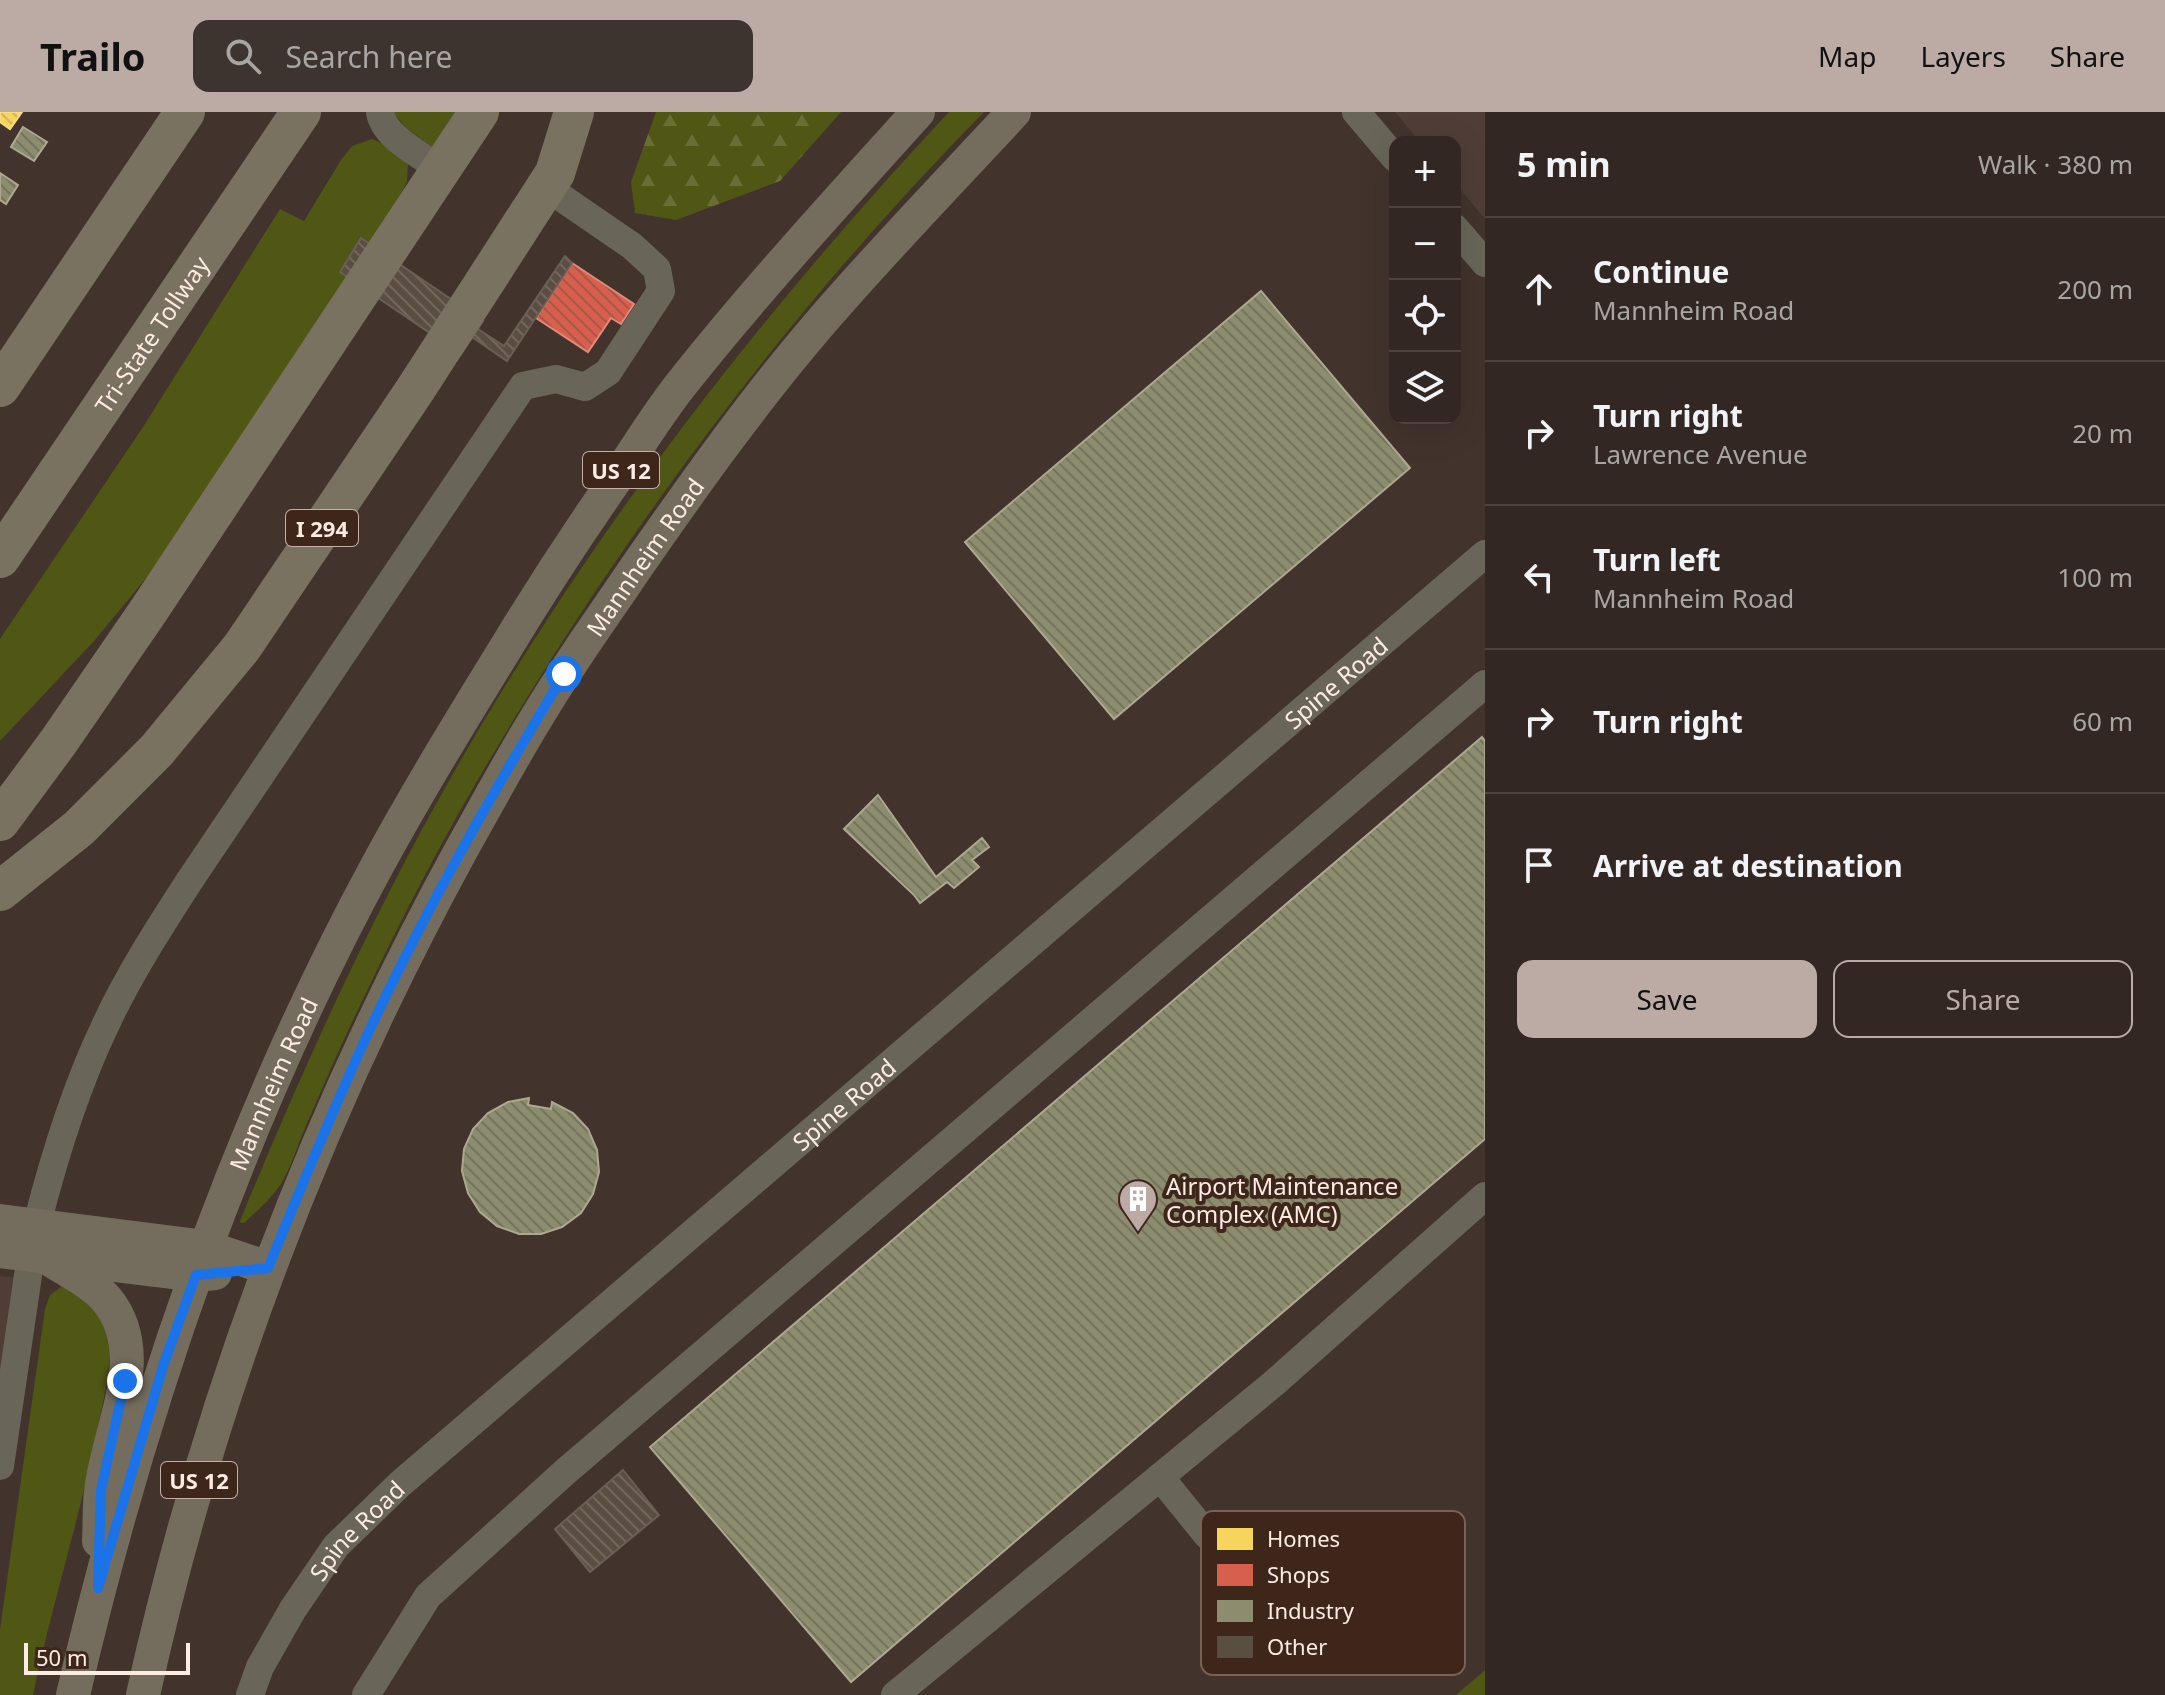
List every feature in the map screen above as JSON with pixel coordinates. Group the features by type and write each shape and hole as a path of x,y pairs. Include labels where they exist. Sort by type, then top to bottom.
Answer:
{"highway":[{"path":"0,387 185,112"},
{"name":"Tri-State Tollway","path":"0,558 301,112"},
{"path":"0,821 149,610 479,112"},
{"name":"I 294","path":"0,891 79,828 157,750 242,647 415,390 555,173 574,112"}],"main road":[{"name":"Mannheim Road","path":"73,1695 98,1588 164,1363 201,1261 280,1066 370,881 472,702 555,567 677,390 821,219 918,112"},
{"name":"Mannheim Road","path":"143,1695 171,1575 218,1415 268,1268 371,1026 488,801 564,674 679,506 820,323 1014,112"},
{"path":"0,1221 28,1247 106,1299 122,1324 125,1381 101,1490 98,1588"},
{"path":"28,1247 268,1268"}],"street":[{"path":"380,112 381,119 394,135 442,170"},
{"path":"1356,112 1389,151"},
{"path":"0,1466 28,1247 51,1169 105,1026 150,943 523,386 556,379 585,387 608,372 661,291 657,269 632,246 546,187"},
{"path":"1461,235 1485,263"},
{"name":"Spine Road","path":"250,1695 260,1667 287,1620 336,1546 400,1484 1485,554"},
{"path":"366,1695 428,1596 554,1482 970,1122 1485,684"},
{"path":"895,1695 1273,1384 1485,1196"},
{"path":"1160,1477 1201,1528"}],"shaded area":[{"path":"1395,112 1485,112 1485,219 1461,190 1461,136 1415,136"},
{"path":"0,1276 19,1278 0,1397"}],"green space":[{"path":"393,112 455,112 433,147 406,128"},
{"path":"656,112 841,112 780,181 676,220 635,213 631,182"},
{"path":"949,112 984,112 910,190 770,352 642,524 524,703 418,888 340,1048 284,1178 268,1200 241,1223 289,1104 369,932 427,820 511,677 566,591 685,424 813,265"},
{"path":"372,139 400,151 408,162 407,182 389,216 395,224 146,578 95,640 0,741 0,639 143,427 280,209 304,221 352,146"},
{"path":"62,1286 72,1286 110,1328 107,1382 89,1469 33,1695 0,1695 0,1630 45,1309 50,1295"},
{"path":"1485,1670 1485,1695 1456,1695"}],"building: Homes":[{"path":"0,112 22,112 10,129 0,122"}],"building: Shops":[{"path":"572,263 634,304 621,324 611,318 588,352 536,318"}],"building: Industry":[{"path":"23,127 47,142 34,161 11,147"},
{"path":"0,173 18,185 6,204 0,200"},
{"path":"1261,291 1410,468 1114,719 965,542"},
{"name":"Airport Maintenance Complex (AMC)","path":"1482,737 1485,741 1485,1139 851,1682 650,1447"},
{"path":"878,795 936,877 982,838 989,847 972,860 979,867 954,888 947,882 920,903 844,829"},
{"path":"529,1098 528,1105 551,1109 552,1102 573,1113 588,1129 597,1150 599,1172 593,1194 581,1213 562,1227 541,1234 519,1234 497,1226 480,1212 468,1193 462,1171 464,1149 473,1129 488,1113 508,1102"}],"building: Other":[{"path":"361,238 483,321 461,354 340,272"},
{"path":"565,256 572,263 507,361 472,337 478,329 504,346"},
{"path":"623,1470 659,1515 590,1572 555,1529"}],"place":[{"name":"Airport Maintenance Complex (AMC)","path":"1138,1233"}],"route":[{"path":"125,1381 101,1490 98,1588 164,1363 196,1275 268,1268 371,1026 488,801 564,674"}]}
